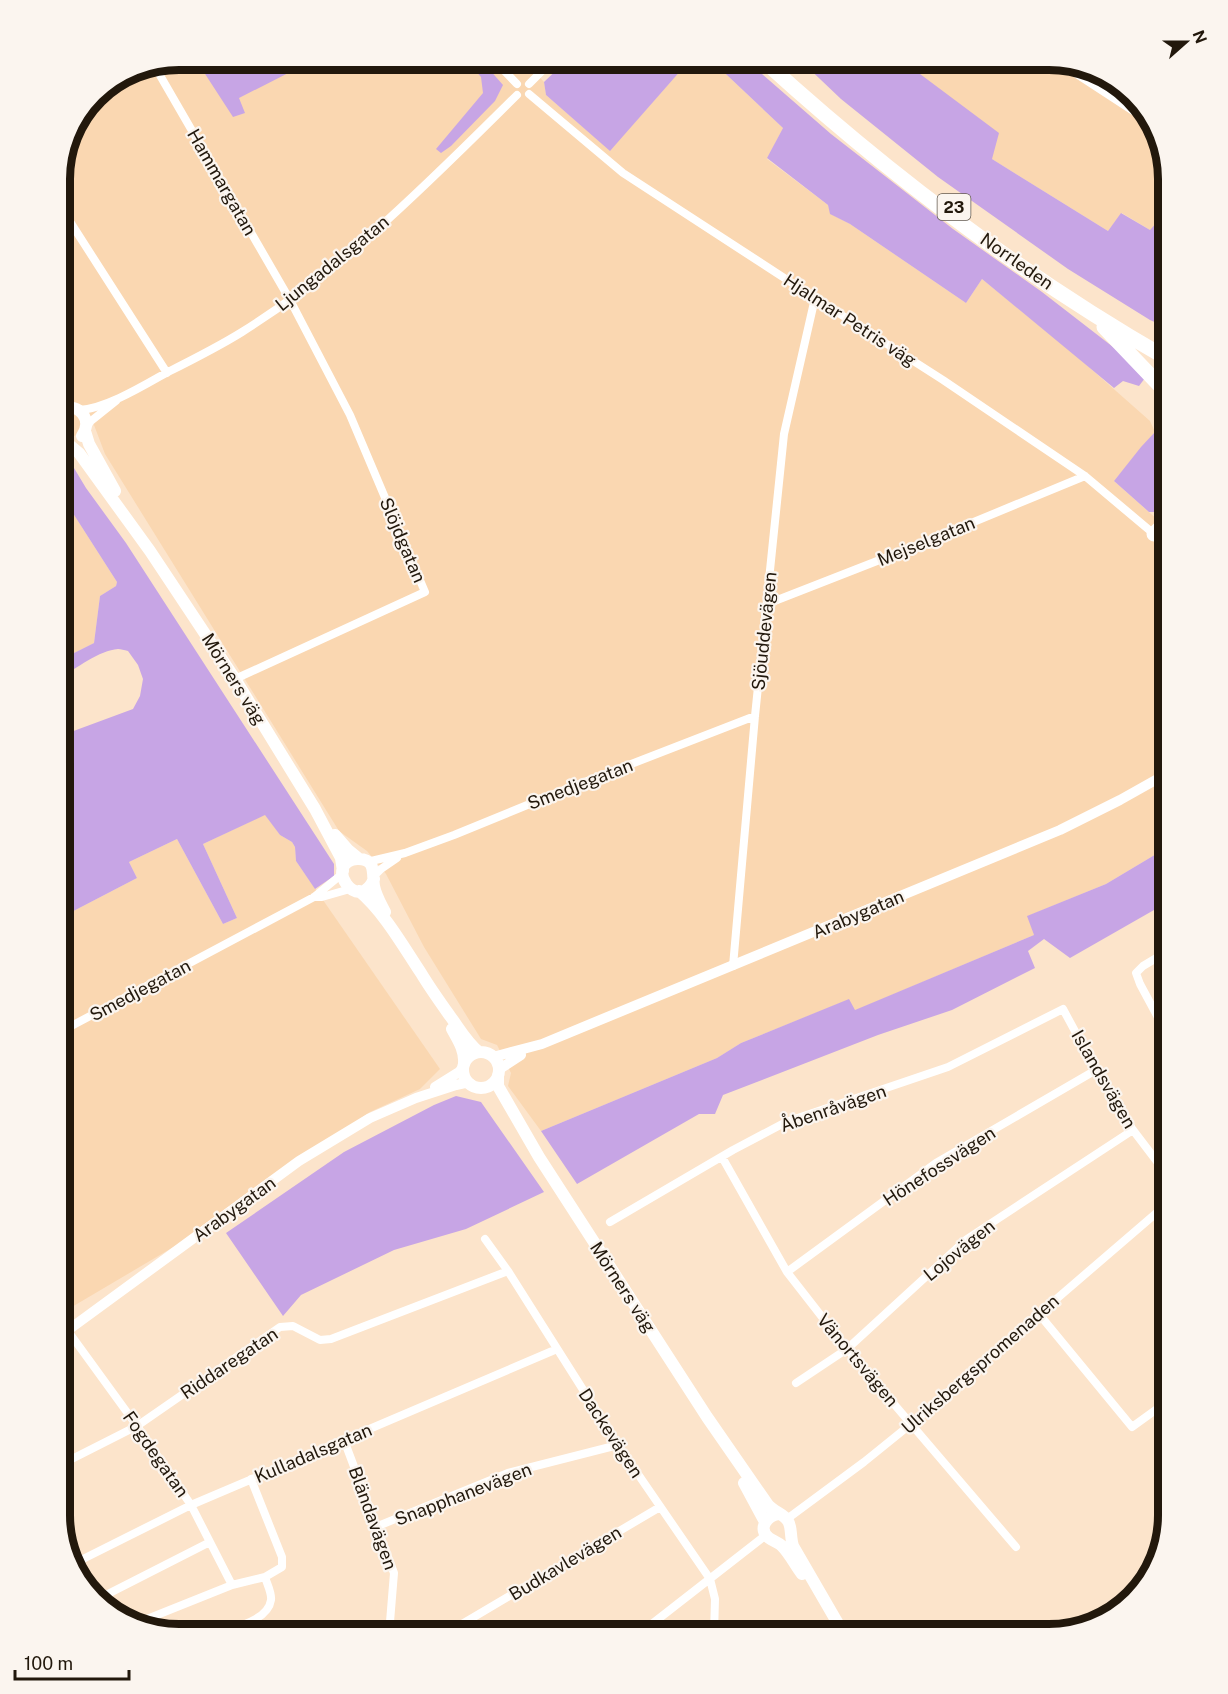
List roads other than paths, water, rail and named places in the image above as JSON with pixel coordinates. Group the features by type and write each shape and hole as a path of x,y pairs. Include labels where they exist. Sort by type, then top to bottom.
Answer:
{"highway":[{"name":"Norrleden","path":"776,71 854,139 1012,259 1084,308 1158,353"},
{"name":"Norrleden","path":"787,71 868,141 976,224 1089,301 1158,344"},
{"path":"1084,308 1158,384"}],"main road":[{"name":"Mörners väg","path":"71,408 84,415 89,444 150,551"},
{"path":"71,441 78,440 86,430"},
{"name":"Mörners väg","path":"71,447 79,453 150,551 235,679 315,809 341,858 343,872"},
{"name":"Mörners väg","path":"315,809 343,845 363,860"},
{"path":"396,935 374,887 373,867 363,860 350,861 343,872 344,882 373,905 469,1042 479,1052"},
{"path":"354,890 368,888 374,877"},
{"path":"425,980 462,1049 464,1076 477,1086 490,1085 498,1072 494,1057 487,1053 472,1054 464,1065"},
{"name":"Mörners väg","path":"498,1072 498,1086 538,1157"},
{"name":"Mörners väg","path":"477,1086 491,1093 538,1157 706,1417 768,1505 785,1522 793,1545 838,1624"},
{"name":"Mörners väg","path":"706,1417 765,1522"},
{"path":"770,1516 785,1522 784,1539 770,1538 764,1530 765,1522 770,1516"},
{"name":"Mörners väg","path":"770,1538 785,1551 837,1624"}],"street":[{"path":"505,71 518,84"},
{"path":"529,84 542,71"},
{"name":"Hammargatan","path":"159,73 290,300"},
{"path":"1077,74 1132,110"},
{"path":"523,81 529,84 531,88 529,94 524,98 517,95 515,88 518,84 523,81"},
{"name":"Hjalmar Petris väg","path":"529,94 623,173 943,380 1085,476 1158,536"},
{"name":"Ljungadalsgatan","path":"71,407 86,410 122,397 242,333 290,300 351,253 421,189 517,95"},
{"path":"71,223 167,373"},
{"name":"Sjöuddevägen","path":"733,966 755,716 784,434 814,298"},
{"name":"Slöjdgatan","path":"235,679 425,592 350,415 290,300"},
{"name":"Ljungadalsgatan","path":"86,430 91,421 122,397"},
{"name":"Mejselgatan","path":"767,604 1085,476"},
{"name":"Smedjegatan","path":"374,877 384,866 405,854 755,716"},
{"name":"Arabygatan","path":"498,1072 509,1062 542,1044 1060,830 1158,779"},
{"name":"Smedjegatan","path":"363,860 405,854"},
{"name":"Smedjegatan","path":"70,1026 314,897 343,872"},
{"name":"Smedjegatan","path":"314,897 354,890"},
{"path":"1158,957 1136,972 1158,1017"},
{"name":"Islandsvägen","path":"1063,1009 1096,1070 1133,1130 1158,1163"},
{"name":"Åbenråvägen","path":"610,1222 786,1122 948,1067 1063,1009"},
{"name":"Arabygatan","path":"494,1057 542,1044"},
{"name":"Arabygatan","path":"70,1329 299,1161 370,1119 416,1098 455,1076 464,1065"},
{"name":"Hönefossvägen","path":"787,1272 936,1163 1096,1070"},
{"name":"Arabygatan","path":"416,1098 465,1083 477,1086"},
{"name":"Lojovägen","path":"796,1383 847,1349 967,1239 1133,1130"},
{"name":"Vänortsvägen","path":"722,1157 787,1272 847,1349 1016,1547"},
{"name":"Ulriksbergspromenaden","path":"785,1522 911,1424 1158,1212"},
{"name":"Dackevägen","path":"485,1239 508,1271 618,1445 710,1579 715,1599 714,1624"},
{"name":"Riddaregatan","path":"70,1461 137,1426 280,1327 293,1326 320,1341 331,1339 508,1271"},
{"path":"1039,1314 1132,1427 1158,1408"},
{"name":"Fogdegatan","path":"70,1342 137,1426 191,1504 232,1585"},
{"name":"Kulladalsgatan","path":"81,1560 191,1504 557,1349"},
{"name":"Bländavägen","path":"344,1440 394,1573 390,1623"},
{"name":"Snapphanevägen","path":"378,1526 508,1473 618,1445"},
{"path":"148,1619 232,1585 265,1577 282,1567 282,1557 251,1479"},
{"name":"Budkavlevägen","path":"463,1623 660,1507"},
{"path":"652,1624 710,1579 770,1538"},
{"path":"106,1595 210,1542"},
{"path":"245,1623 261,1617 268,1609 271,1598 265,1577"}]}
